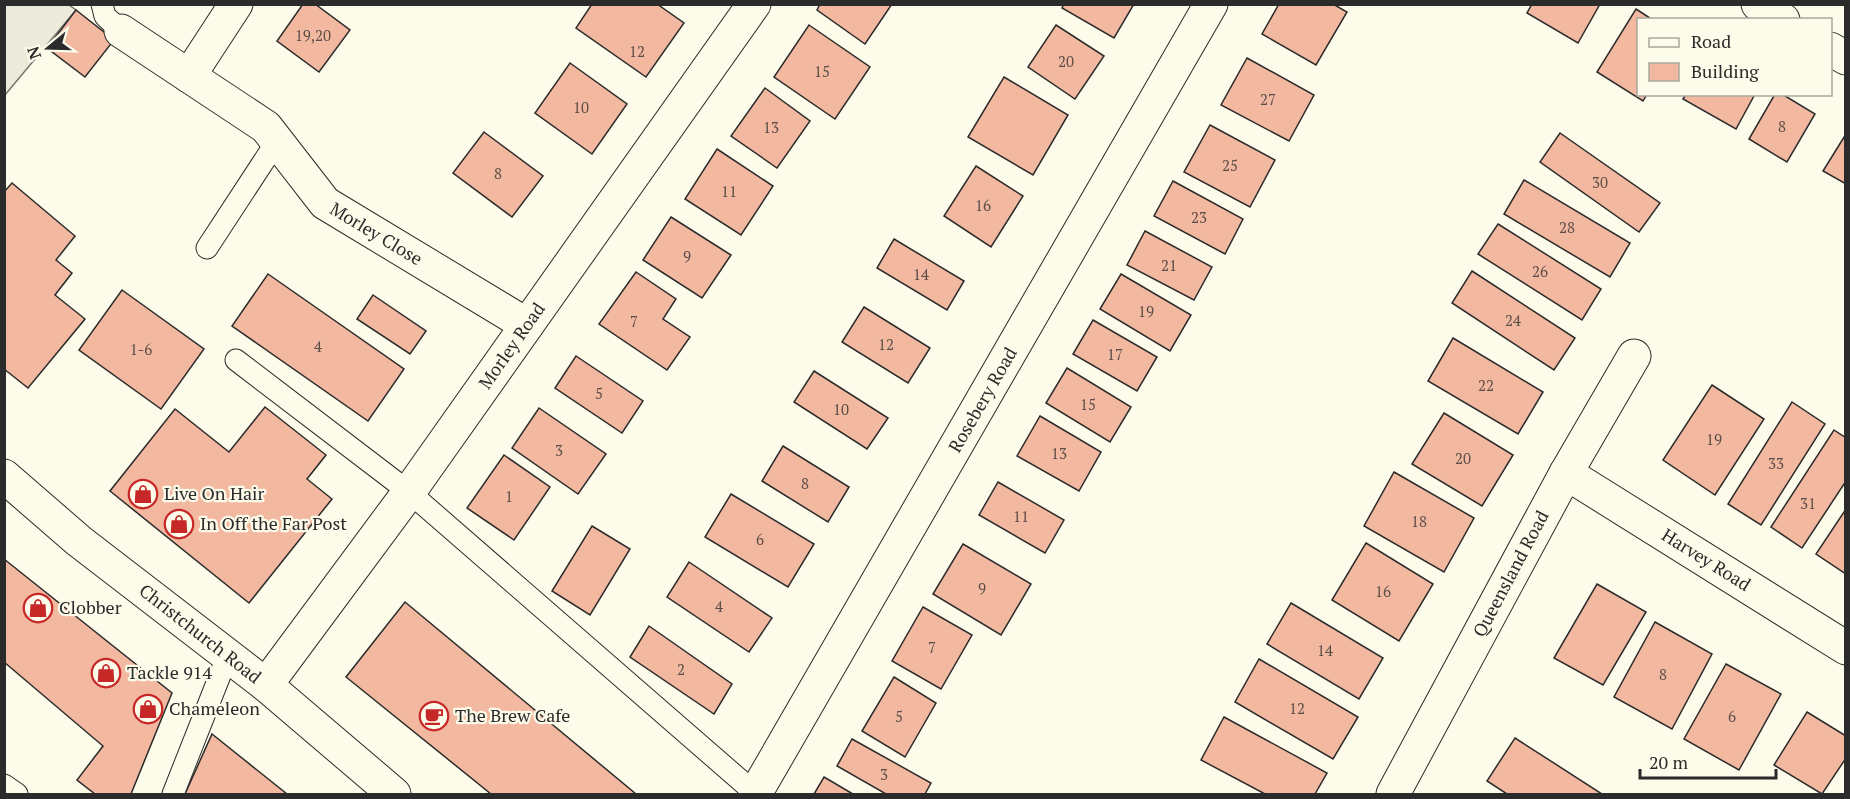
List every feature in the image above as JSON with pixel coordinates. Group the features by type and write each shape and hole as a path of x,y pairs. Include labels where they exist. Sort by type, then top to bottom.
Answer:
{"street":[{"path":"189,76 236,4"},
{"name":"Morley Road","path":"266,685 409,492 754,4"},
{"name":"Rosebery Road","path":"755,794 1211,4"},
{"path":"1758,4 1780,18"},
{"name":"Morley Close","path":"121,30 266,128 325,203 527,325"},
{"path":"1832,50 1845,58"},
{"name":"Queensland Road","path":"1393,795 1566,473 1634,356"},
{"name":"Harvey Road","path":"1566,473 1845,648"},
{"name":"Christchurch Road","path":"4,476 80,541 266,685 394,795"}],"lane":[{"path":"102,4 105,16 121,30"},
{"path":"207,248 277,141"},
{"path":"236,360 409,492 755,794"},
{"path":"173,795 228,655"},
{"path":"4,785 17,795"}],"shaded area":[{"path":"5,4 69,5 76,10 5,95"}],"building":[{"path":"303,4 315,4 350,30 319,72 277,41"},
{"path":"592,4 657,4 684,23 646,77 576,28"},
{"path":"820,4 892,4 865,44 817,10"},
{"path":"1064,4 1134,4 1114,38 1062,8"},
{"path":"1279,4 1333,4 1347,12 1316,65 1262,34"},
{"path":"1532,4 1600,4 1578,43 1527,13"},
{"path":"1636,9 1650,18 1637,18 1637,96 1646,96 1643,101 1597,72"},
{"path":"76,10 114,40 85,77 47,48"},
{"path":"809,25 870,67 835,119 774,77"},
{"path":"1056,25 1104,56 1075,99 1028,67"},
{"path":"1247,58 1314,95 1289,141 1221,105"},
{"path":"570,63 627,104 592,154 535,113"},
{"path":"1004,77 1068,115 1033,175 968,137"},
{"path":"765,88 810,121 777,168 731,136"},
{"path":"1685,96 1754,96 1736,129 1683,99"},
{"path":"1774,96 1785,96 1815,114 1787,162 1749,139"},
{"path":"1210,125 1275,160 1250,207 1184,172"},
{"path":"484,132 543,176 512,217 453,173"},
{"path":"1560,133 1660,203 1639,232 1540,162"},
{"path":"1846,134 1846,184 1823,171"},
{"path":"717,149 773,186 741,235 685,199"},
{"path":"976,166 1023,196 991,247 944,216"},
{"path":"1524,180 1630,243 1610,277 1504,214"},
{"path":"1173,181 1243,219 1225,254 1154,216"},
{"path":"12,183 75,236 56,260 72,273 55,295 85,319 28,388 4,369 4,192"},
{"path":"671,217 731,255 702,298 643,260"},
{"path":"1498,224 1601,289 1582,320 1478,254"},
{"path":"1145,231 1212,267 1194,300 1127,265"},
{"path":"894,239 964,281 947,310 877,268"},
{"path":"1472,271 1575,338 1554,370 1452,303"},
{"path":"636,272 676,299 663,319 690,337 667,370 599,324"},
{"path":"268,274 404,369 368,421 232,326"},
{"path":"1121,274 1191,315 1170,351 1100,309"},
{"path":"122,290 204,349 161,409 79,350"},
{"path":"373,295 426,331 410,354 357,319"},
{"path":"864,307 930,348 908,383 842,342"},
{"path":"1093,320 1157,357 1137,391 1073,354"},
{"path":"1453,338 1543,392 1518,434 1428,381"},
{"path":"576,356 643,401 622,433 555,388"},
{"path":"1067,368 1131,407 1110,442 1046,403"},
{"path":"814,371 888,418 867,449 794,402"},
{"path":"1712,385 1764,419 1715,495 1663,460"},
{"path":"1792,402 1825,424 1761,525 1728,504"},
{"path":"265,407 326,455 307,479 332,499 249,603 110,491 175,409 229,452"},
{"path":"539,408 606,454 578,494 512,448"},
{"path":"1444,413 1513,455 1482,506 1412,464"},
{"path":"1040,416 1101,452 1079,491 1017,456"},
{"path":"1834,430 1846,438 1846,481 1802,548 1771,527"},
{"path":"783,446 849,487 828,522 762,481"},
{"path":"504,455 550,487 514,540 467,508"},
{"path":"1394,472 1474,518 1444,572 1364,526"},
{"path":"998,482 1064,520 1045,553 979,515"},
{"path":"731,494 814,544 788,587 705,537"},
{"path":"1846,509 1846,574 1816,554"},
{"path":"592,526 630,549 590,615 552,591"},
{"path":"1366,543 1433,584 1399,641 1332,600"},
{"path":"963,544 1031,584 1001,635 933,594"},
{"path":"4,559 172,693 131,794 95,794 77,780 103,746 4,662"},
{"path":"689,562 772,618 749,652 667,597"},
{"path":"1597,584 1646,612 1603,685 1554,658"},
{"path":"405,602 636,794 491,794 346,677"},
{"path":"1291,603 1383,658 1359,699 1267,644"},
{"path":"923,607 972,635 941,689 892,661"},
{"path":"1655,622 1712,654 1672,729 1614,697"},
{"path":"649,626 732,684 714,714 630,657"},
{"path":"1259,659 1358,717 1333,759 1235,702"},
{"path":"1726,664 1781,694 1739,770 1684,739"},
{"path":"894,677 936,703 905,757 862,731"},
{"path":"1807,712 1846,736 1846,758 1822,794 1774,765"},
{"path":"1224,717 1327,773 1315,794 1265,794 1201,760"},
{"path":"212,734 287,794 185,794"},
{"path":"1515,738 1602,794 1507,794 1487,781"},
{"path":"852,739 931,783 925,794 886,794 837,766"},
{"path":"824,777 853,794 814,794"}],"place":[{"name":"Live On Hair","path":"143,494"},
{"name":"In Off the Far Post","path":"179,524"},
{"name":"Clobber","path":"38,608"},
{"name":"Tackle 914","path":"106,673"},
{"name":"Chameleon","path":"148,709"},
{"name":"The Brew Cafe","path":"434,716"}]}
